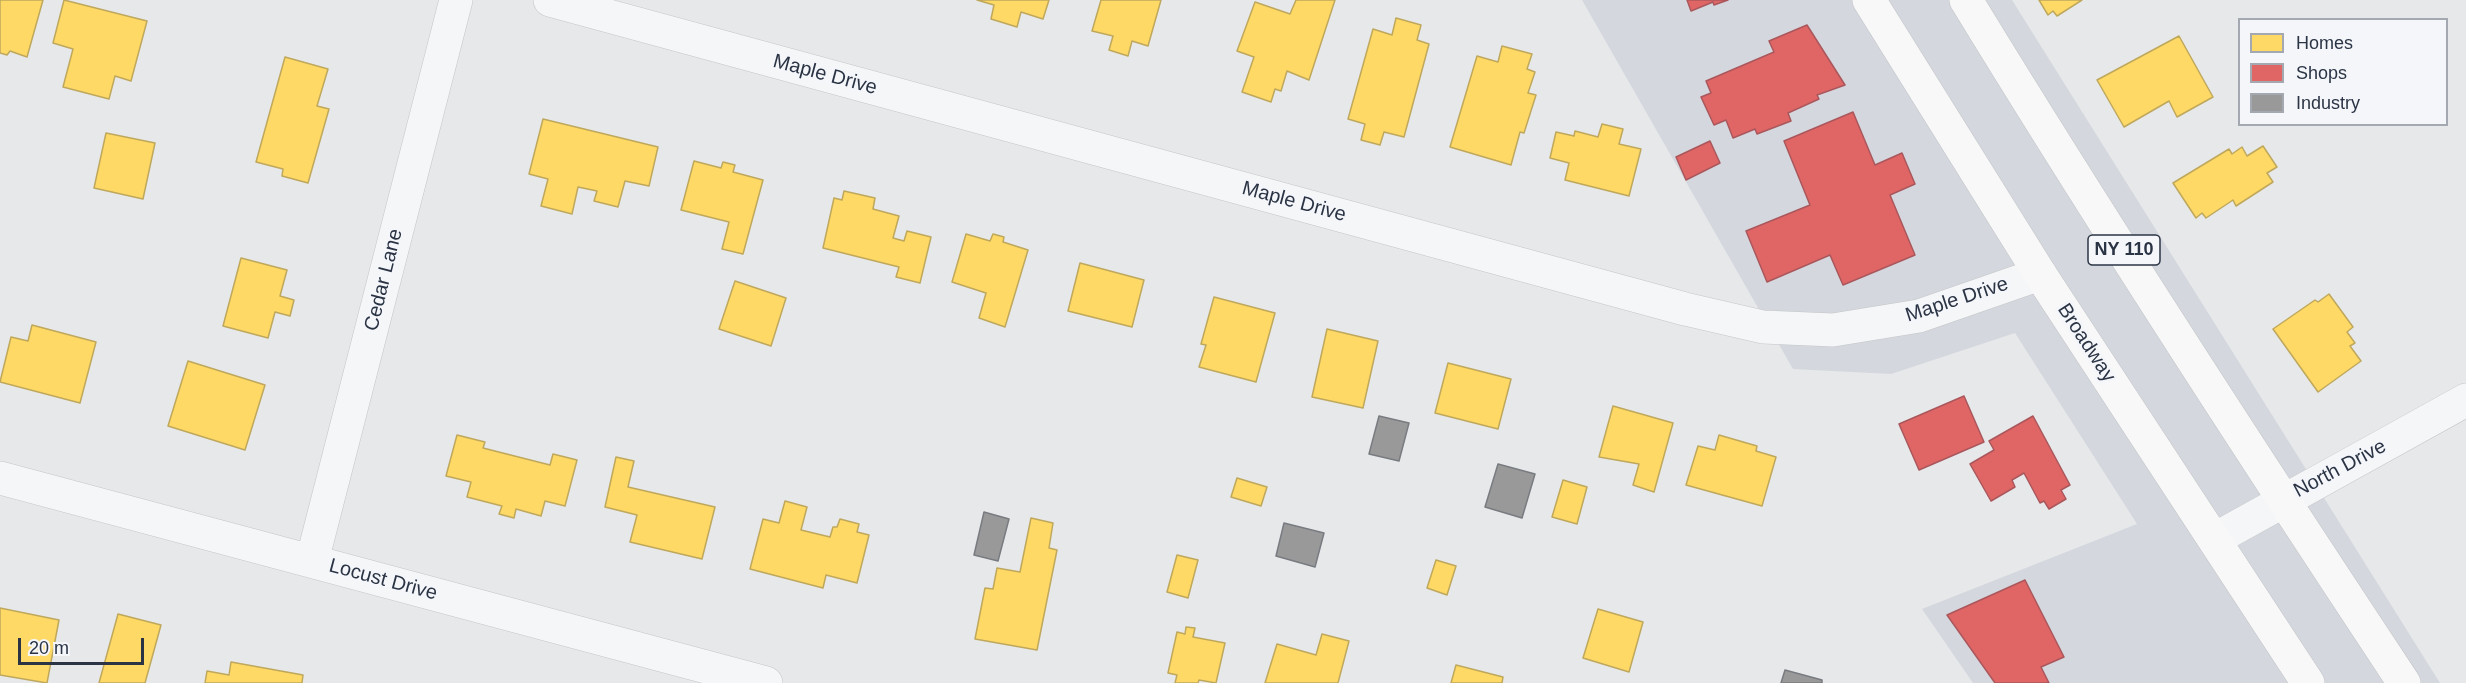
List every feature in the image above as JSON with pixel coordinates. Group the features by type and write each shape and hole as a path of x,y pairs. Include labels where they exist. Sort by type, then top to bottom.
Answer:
{"main road":[{"name":"Broadway","path":"1869,0 2040,274 2308,683"},
{"name":"NY 110","path":"1966,0 2042,125 2282,500 2404,683"}],"street":[{"name":"Cedar Lane","path":"312,561 456,0"},
{"name":"Maple Drive","path":"550,0 1673,306 1763,327 1833,330 1919,316 2040,274"},
{"name":"North Drive","path":"2215,539 2466,400"},
{"name":"Locust Drive","path":"0,478 766,683"}],"shaded area":[{"path":"1582,0 2012,0 2440,683 1973,683 1922,609 2137,524 2015,333 1891,374 1793,369"}],"building: Homes":[{"path":"0,0 43,0 27,57 10,51 7,55 0,53"},
{"path":"64,0 147,21 131,81 115,76 109,99 63,87 73,49 53,43"},
{"path":"977,0 1049,0 1043,19 1021,12 1017,27 991,19 994,5"},
{"path":"1101,0 1161,0 1148,46 1132,41 1128,56 1109,50 1113,36 1092,31"},
{"path":"1296,0 1335,0 1309,80 1287,71 1281,91 1275,89 1271,102 1242,92 1254,57 1237,51 1255,2 1290,14"},
{"path":"2039,0 2082,0 2057,16 2053,11 2048,15"},
{"path":"1396,18 1421,25 1417,40 1429,44 1404,137 1384,132 1380,145 1361,140 1365,124 1348,119 1373,29 1392,35"},
{"path":"2179,36 2213,97 2177,117 2169,101 2124,127 2097,80"},
{"path":"1502,46 1532,54 1527,69 1535,72 1528,93 1536,95 1524,133 1520,132 1511,165 1450,147 1477,56 1498,62"},
{"path":"285,57 328,69 317,106 329,109 308,183 282,176 283,169 256,162"},
{"path":"543,119 658,147 649,186 625,181 618,207 594,201 597,191 578,187 572,214 541,206 548,179 529,174"},
{"path":"1602,124 1623,129 1619,144 1641,149 1629,196 1565,180 1569,163 1550,158 1556,132 1574,136 1575,131 1598,137"},
{"path":"106,133 155,143 143,199 94,188"},
{"path":"2263,146 2277,167 2267,173 2273,182 2236,206 2233,200 2206,218 2202,213 2196,218 2173,183 2229,149 2232,154 2242,147 2247,156"},
{"path":"694,161 721,168 723,162 735,165 733,172 763,180 743,254 722,249 729,222 681,210"},
{"path":"844,191 875,198 873,209 899,216 893,238 904,241 907,231 931,237 920,283 896,277 899,267 823,248 834,198 842,200"},
{"path":"966,234 990,241 993,234 1004,237 1003,242 1028,250 1005,327 979,318 986,293 952,282"},
{"path":"241,258 287,270 280,296 294,300 290,316 275,312 268,338 223,326"},
{"path":"1080,263 1144,280 1132,327 1068,311"},
{"path":"735,281 786,298 771,346 719,329"},
{"path":"2329,294 2353,327 2347,332 2355,343 2350,346 2361,361 2318,392 2273,329 2315,300 2318,302"},
{"path":"1214,297 1275,313 1256,382 1199,367 1206,345 1201,344"},
{"path":"32,325 96,342 80,403 0,382 11,337 28,341"},
{"path":"1327,329 1378,341 1363,408 1312,397"},
{"path":"188,361 265,385 245,450 168,426"},
{"path":"1448,363 1511,379 1498,429 1435,413"},
{"path":"1613,406 1673,423 1654,492 1633,485 1639,464 1599,457"},
{"path":"457,435 485,442 483,448 550,465 553,454 577,460 565,506 545,501 541,516 516,509 514,518 499,514 502,506 467,497 471,482 446,476"},
{"path":"1719,435 1757,446 1756,451 1776,457 1762,506 1686,485 1698,446 1715,450"},
{"path":"616,457 634,461 628,487 715,507 702,559 630,542 637,515 605,507"},
{"path":"1237,478 1267,487 1261,506 1231,497"},
{"path":"1563,480 1587,487 1577,524 1552,517"},
{"path":"785,501 807,507 801,530 830,537 833,527 837,527 840,519 859,524 857,532 869,535 857,583 826,575 823,588 750,569 763,519 779,523"},
{"path":"1031,518 1053,523 1049,548 1057,550 1037,650 975,639 985,588 993,589 997,568 1020,572"},
{"path":"1177,555 1198,560 1188,598 1167,592"},
{"path":"1436,560 1456,566 1447,595 1427,588"},
{"path":"0,608 59,620 47,683 0,675"},
{"path":"1598,609 1643,622 1629,672 1583,658"},
{"path":"118,614 161,625 145,683 99,683"},
{"path":"1186,627 1195,628 1193,637 1225,643 1216,683 1199,680 1198,683 1175,683 1177,675 1168,673 1177,632 1185,634"},
{"path":"1322,634 1349,641 1338,683 1265,683 1277,644 1316,655"},
{"path":"231,662 303,675 302,683 205,683 207,671 229,675"},
{"path":"1456,665 1503,677 1502,683 1451,683"}],"building: Shops":[{"path":"1687,0 1728,0 1714,5 1713,2 1691,11"},
{"path":"1807,25 1845,85 1817,95 1819,99 1788,113 1791,121 1757,134 1755,129 1733,138 1726,120 1714,125 1701,97 1711,93 1706,81 1774,52 1769,41"},
{"path":"1853,112 1875,165 1902,153 1915,184 1890,195 1915,255 1843,285 1830,255 1767,282 1746,231 1810,205 1784,141"},
{"path":"1710,141 1720,163 1686,180 1676,157"},
{"path":"1964,396 1984,442 1919,470 1899,424"},
{"path":"2033,416 2070,485 2061,490 2066,499 2049,509 2044,501 2040,503 2024,473 2012,480 2015,487 1991,501 1970,464 1994,450 1989,441"},
{"path":"2025,580 2064,657 2041,667 2049,683 1995,683 1947,615"}],"building: Industry":[{"path":"1379,416 1409,423 1399,461 1369,454"},
{"path":"1498,464 1535,474 1522,518 1485,507"},
{"path":"984,512 1009,519 998,561 974,555"},
{"path":"1284,523 1324,533 1315,567 1276,556"},
{"path":"1785,670 1822,680 1822,683 1781,683"}]}
